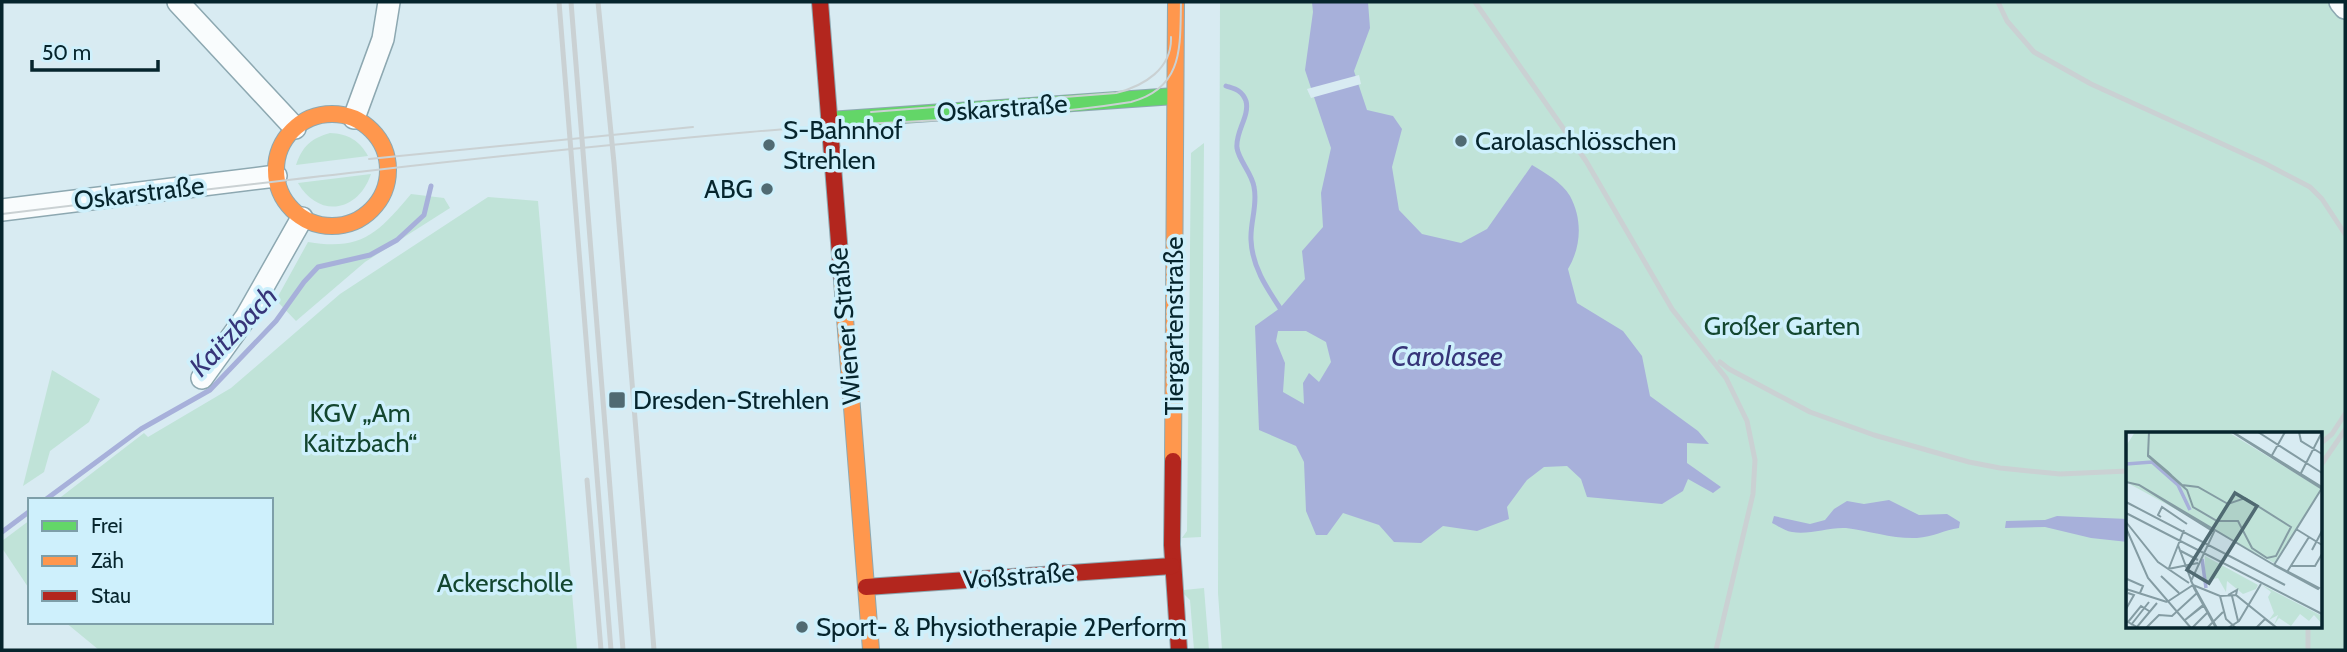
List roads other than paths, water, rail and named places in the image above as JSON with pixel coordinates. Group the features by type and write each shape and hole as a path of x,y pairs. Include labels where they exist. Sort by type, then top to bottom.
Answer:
{"street":[{"path":"178,2 295,128"},
{"path":"354,118 383,39 388,2"},
{"name":"Wiener Straße","path":"820,2 871,650"},
{"name":"Tiergartenstraße","path":"1177,2 1172,566 1179,650"},
{"path":"2340,2 2345,8"},
{"name":"Oskarstraße","path":"829,120 1175,96"},
{"path":"339,114 354,118 369,128 380,141 387,157 387,185 380,201 368,214 352,223 335,227 318,225 302,218 290,208 282,195 276,176 278,155 295,128 308,119 339,114"},
{"name":"Oskarstraße","path":"2,210 276,176"},
{"path":"202,378 246,317 302,218"},
{"name":"Voßstraße","path":"866,587 1172,566"}],"water":[{"name":"Carolasee","path":"1312,2 1368,2 1370,28 1354,71 1367,110 1393,116 1402,129 1392,167 1399,210 1422,234 1461,243 1487,229 1532,165 1563,186 1574,205 1579,224 1576,252 1568,269 1577,303 1623,331 1642,356 1650,396 1698,431 1709,444 1687,443 1687,463 1721,487 1713,493 1688,479 1683,491 1662,504 1587,497 1581,479 1567,466 1544,467 1527,480 1507,507 1509,519 1477,531 1443,526 1421,543 1394,542 1379,525 1343,513 1327,535 1316,535 1306,511 1304,462 1296,446 1259,430 1255,326 1280,308 1305,279 1302,251 1323,227 1321,193 1331,148 1305,70","holes":["1278,331 1306,331 1326,342 1331,362 1319,382 1309,373 1303,383 1304,404 1283,392 1285,363 1276,341"]},
{"path":"1889,500 1919,515 1947,514 1960,522 1959,528 1908,538 1846,528 1792,532 1772,523 1774,516 1810,524 1825,520 1834,509 1847,501 1864,504"},
{"path":"2057,516 2126,519 2126,542 2091,538 2045,527 2005,528 2006,521 2045,520"}],"waterway":[{"name":"Kaitzbach","path":"1226,86 1240,92 1246,101 1247,107 1237,148 1254,187 1252,250 1261,276 1280,308"},
{"name":"Kaitzbach","path":"48,498 141,429 210,390 276,321 318,267 370,255 397,240 424,215 431,186"},
{"name":"Kaitzbach","path":"2,532 28,512"}],"tram line":[{"path":"2,214 563,150 798,128 1037,113 1131,102 1161,87 1170,76 1179,49 1181,2"},
{"path":"871,112 1116,93 1146,81 1161,67 1167,58 1171,37"},
{"path":"369,159 693,127"}],"railway":[{"path":"559,2 611,650"},
{"path":"571,2 623,650"},
{"path":"598,2 654,650"},
{"path":"1475,2 1586,161 1672,309 1726,378 1747,421 1755,460 1753,494 1716,650"},
{"path":"1998,2 2007,21 2034,52 2091,84 2264,163 2310,187 2322,199 2345,234"},
{"path":"1720,362 1810,412 1874,435 1969,462 2060,474 2126,471"},
{"path":"2322,442 2332,434 2345,414"},
{"path":"2322,464 2345,430"},
{"path":"587,480 601,650"},
{"path":"2308,628 2308,650"}],"place":[{"name":"Carolaschlösschen","path":"1461,141"},
{"name":"S-Bahnhof Strehlen","path":"769,145"},
{"name":"ABG","path":"767,189"},
{"name":"Dresden-Strehlen","path":"617,400"},
{"name":"Sport- & Physiotherapie 2Perform","path":"802,627"}],"park label":[{"name":"Großer Garten","path":"1782,326"},
{"name":"KGV „Am Kaitzbach“","path":"360,428"},
{"name":"Ackerscholle","path":"505,583"}]}
